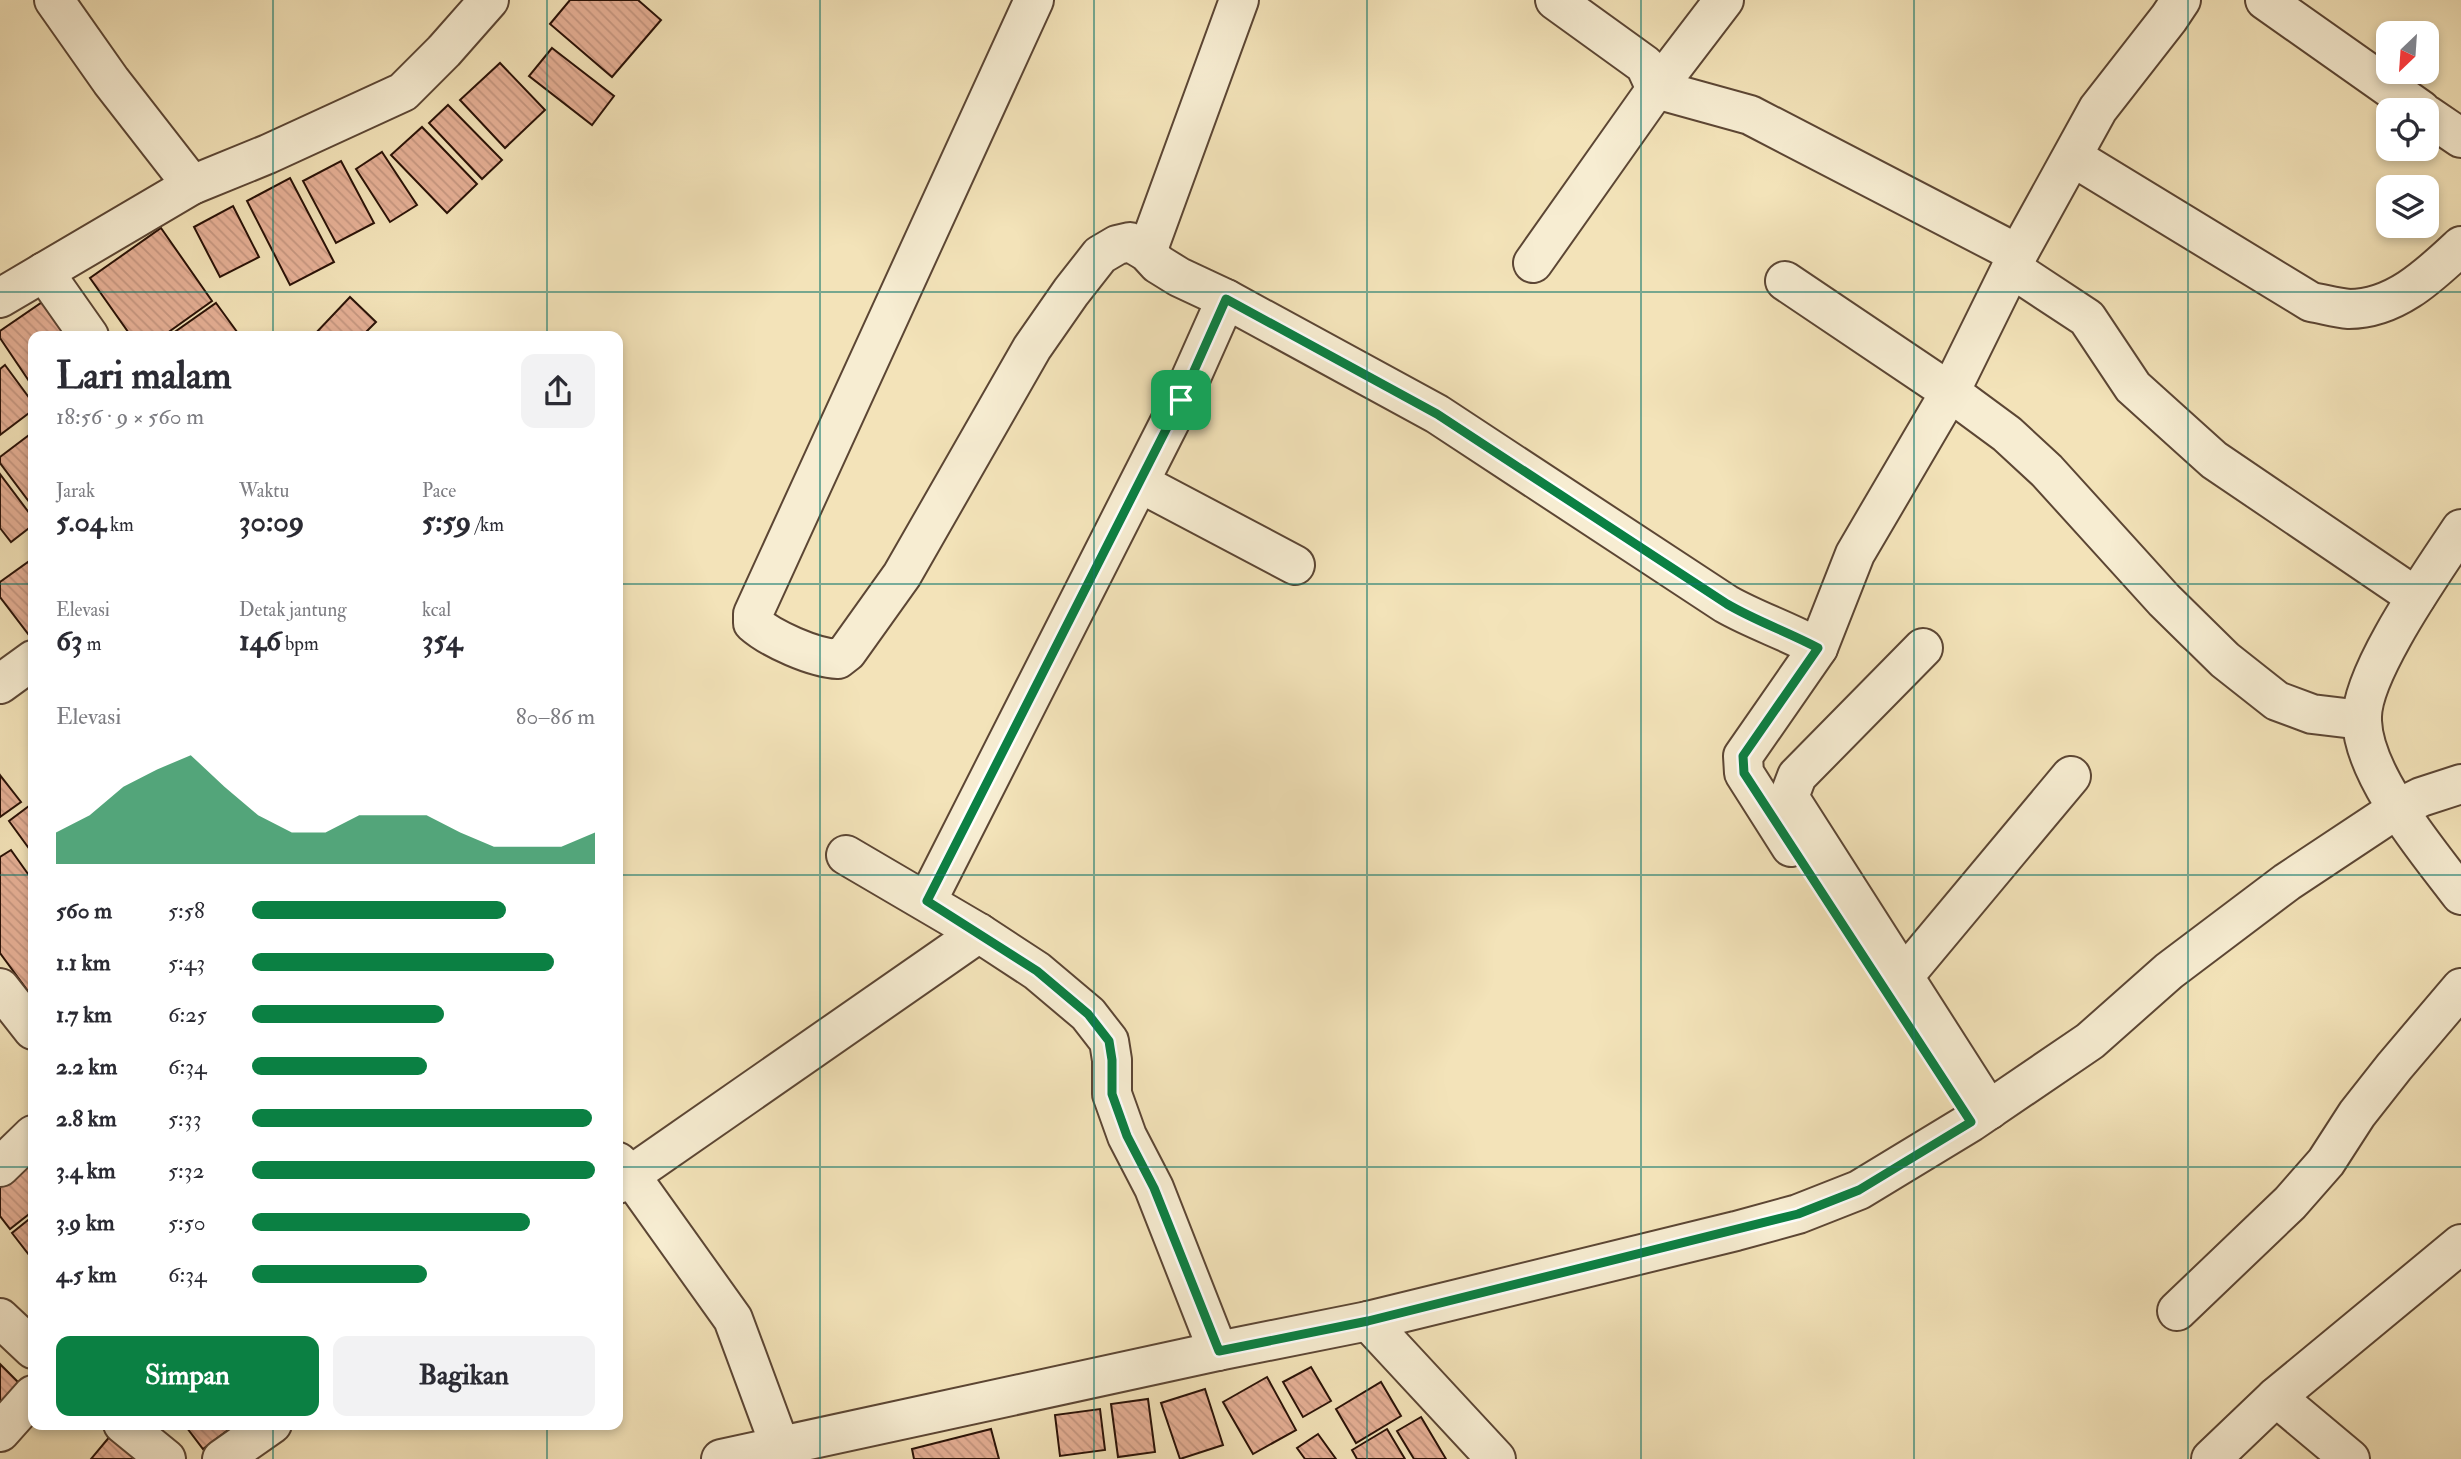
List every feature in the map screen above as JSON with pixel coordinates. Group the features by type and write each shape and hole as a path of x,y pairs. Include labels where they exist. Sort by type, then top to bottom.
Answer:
{"street":[{"path":"54,0 111,81 192,185"},
{"path":"1034,0 753,614 753,624 761,631 823,659 838,659 847,652 902,575 1032,348 1100,255 1116,245 1130,242 1179,277 1226,299 1437,414 1752,619 1791,633 1818,648"},
{"path":"1147,252 1239,0"},
{"path":"1555,0 1645,65 1656,89 1750,115 2014,261 2087,318 2133,387 2214,460 2416,597"},
{"path":"1533,263 1656,89 1724,0"},
{"path":"1980,1116 1744,773 1743,756 1818,648 1855,554 1950,392 2014,261 2098,109 2181,0"},
{"path":"2265,0 2404,98"},
{"path":"0,298 192,185 268,154 403,92 444,51 487,1"},
{"path":"2439,123 2461,138"},
{"path":"2073,157 2311,302 2350,309 2376,304 2400,295 2428,277 2461,246"},
{"path":"44,272 85,331"},
{"path":"1785,281 1950,392 2007,434 2046,471 2164,600 2225,660 2277,701 2312,714 2361,720"},
{"path":"927,901 1140,483 1226,299"},
{"path":"1140,483 1295,565"},
{"path":"2461,529 2416,597 2367,688 2361,720 2371,759 2397,809 2461,895"},
{"path":"1923,648 1797,776 1789,797 1903,976 1980,1116"},
{"path":"0,684 28,664"},
{"path":"1903,976 2071,776"},
{"path":"722,1459 1368,1321 1798,1214 1859,1190 1980,1116 2090,1041 2169,971 2287,881 2397,809 2421,797 2461,784"},
{"path":"846,855 927,901 1037,971 1088,1014 1109,1041 1112,1094 1127,1136 1154,1188 1219,1351"},
{"path":"623,1173 979,933"},
{"path":"0,988 28,1024"},
{"path":"2177,1311 2290,1203 2326,1163 2357,1114 2386,1076 2461,988"},
{"path":"0,1167 28,1140"},
{"path":"623,1175 733,1319 780,1446"},
{"path":"2211,1459 2276,1397 2461,1244"},
{"path":"0,1318 28,1344"},
{"path":"1368,1321 1496,1459"},
{"path":"2276,1397 2350,1459"},
{"path":"0,1432 28,1401"},
{"path":"130,1430 166,1459"},
{"path":"222,1459 263,1430"}],"building":[{"path":"570,0 638,0 661,20 612,77 550,24"},
{"path":"552,48 614,96 592,125 529,76"},
{"path":"500,63 545,110 505,148 460,100"},
{"path":"448,105 502,160 482,179 429,123"},
{"path":"422,127 477,184 447,213 391,155"},
{"path":"382,152 417,205 390,222 356,169"},
{"path":"341,161 374,223 336,243 303,181"},
{"path":"290,178 334,262 290,285 247,201"},
{"path":"233,206 259,257 220,277 194,227"},
{"path":"161,228 212,301 170,331 127,331 90,278"},
{"path":"54,294 80,331 28,331 28,380 0,338 0,331"},
{"path":"350,297 376,322 367,331 318,331"},
{"path":"216,303 236,331 176,331"},
{"path":"5,365 28,396 28,414 0,435 0,369"},
{"path":"28,436 28,500 0,463 0,457"},
{"path":"0,474 28,511 28,529 11,542 0,528"},
{"path":"28,562 28,634 0,597 0,582"},
{"path":"0,775 21,802 0,817"},
{"path":"28,807 28,847 9,821"},
{"path":"11,850 28,874 28,991 0,953 0,857"},
{"path":"28,1164 28,1215 10,1229 0,1216 0,1185"},
{"path":"28,1220 28,1254 12,1233"},
{"path":"0,1364 22,1386 0,1408"},
{"path":"1311,1367 1331,1401 1303,1417 1283,1382"},
{"path":"1267,1377 1296,1430 1253,1454 1223,1402"},
{"path":"1381,1382 1401,1416 1356,1443 1336,1409"},
{"path":"1205,1389 1223,1445 1180,1459 1161,1403"},
{"path":"1148,1399 1155,1452 1118,1457 1111,1404"},
{"path":"1100,1409 1105,1450 1060,1456 1055,1415"},
{"path":"1421,1417 1446,1459 1414,1459 1397,1431"},
{"path":"991,1429 999,1459 914,1459 912,1449"},
{"path":"1387,1429 1405,1459 1357,1459 1352,1450"},
{"path":"189,1430 228,1430 203,1449"},
{"path":"1318,1434 1336,1459 1305,1459 1297,1448"},
{"path":"111,1435 141,1459 91,1459"}],"route":[{"path":"1226,299 1437,414 1752,619 1791,633 1818,648 1743,756 1744,773 1971,1122 1859,1190 1798,1214 1368,1321 1219,1351 1154,1188 1127,1136 1112,1094 1109,1041 1088,1014 1037,971 927,901 1181,400 1226,299"}]}
